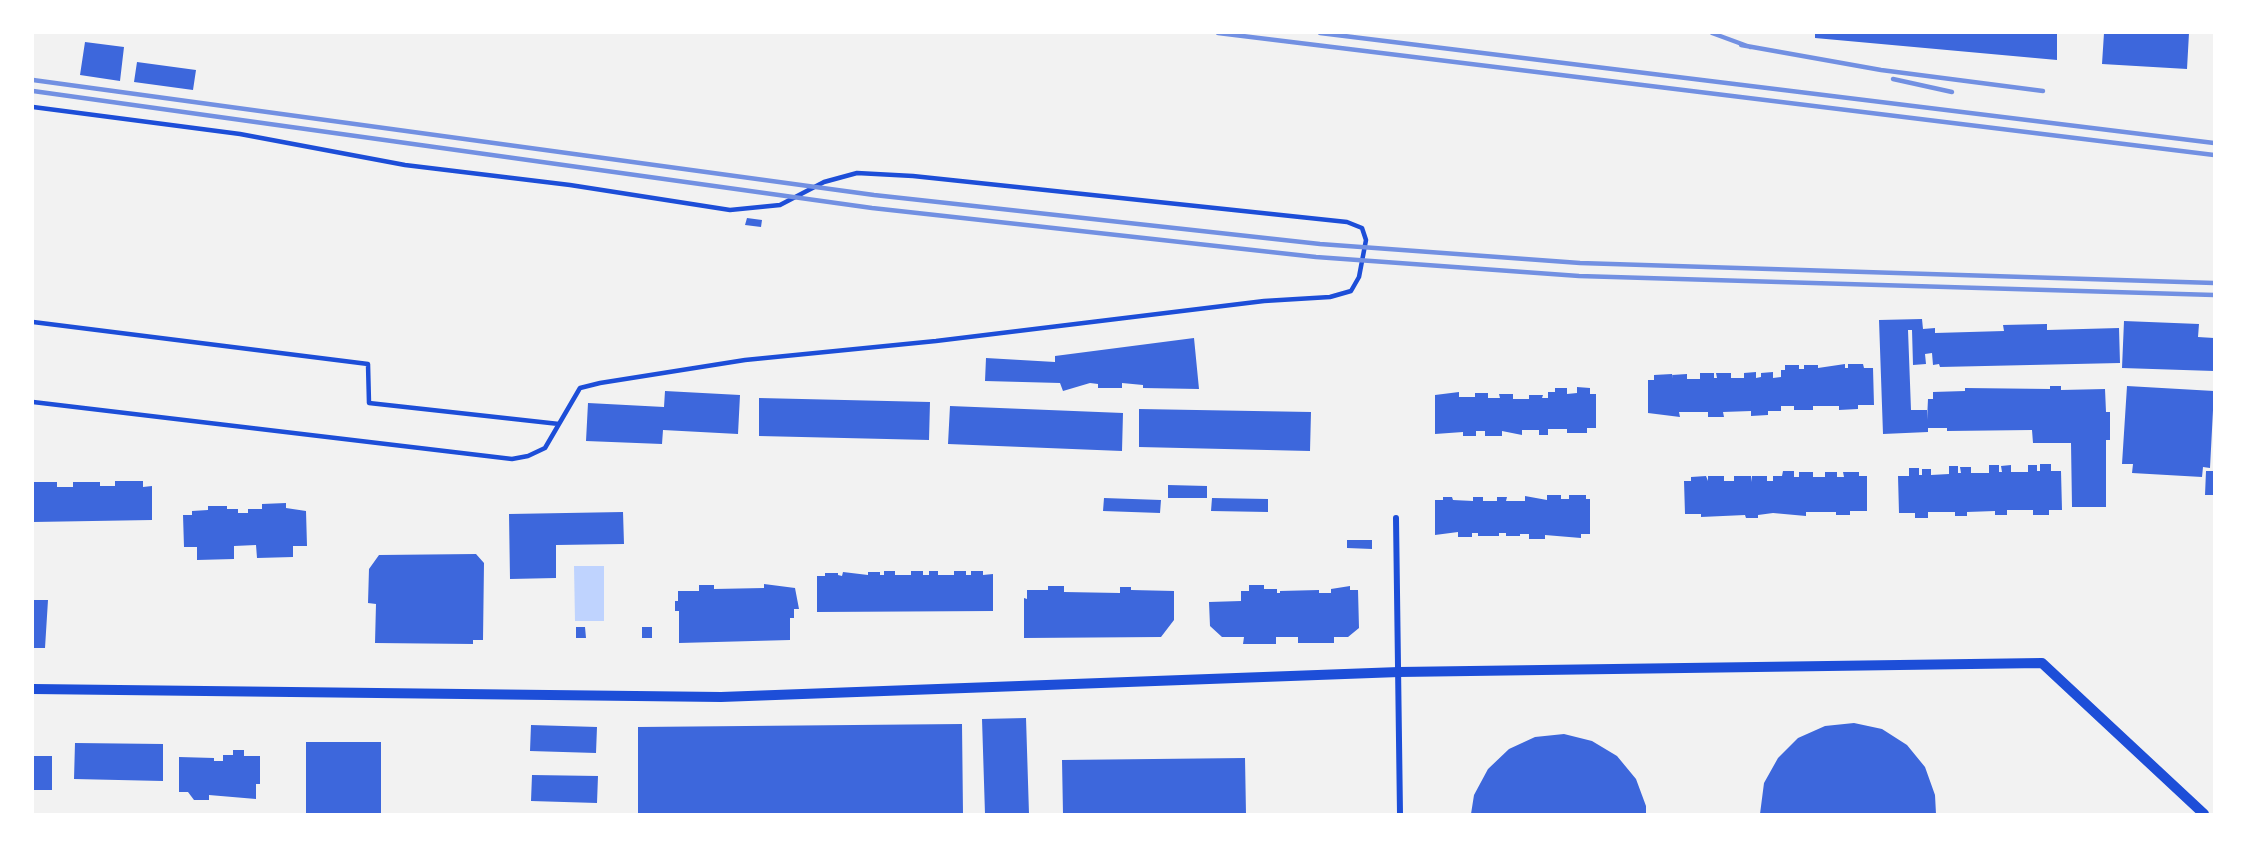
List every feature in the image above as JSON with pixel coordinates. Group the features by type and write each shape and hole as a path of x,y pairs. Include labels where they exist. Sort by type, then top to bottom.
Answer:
{"street":[{"path":"1396,518 1400,814"},
{"path":"33,689 721,697 1399,672 2042,663 2204,814"}],"lane":[{"path":"33,107 240,134 405,165 570,185 730,210 780,205 824,182 857,173 913,176 1347,222 1362,228 1366,240 1359,277 1351,291 1330,297 1264,301 936,341 745,360 600,382 580,388 545,448 528,456 512,459 33,402"},
{"path":"33,322 368,363 369,403 559,424"}],"water":[{"path":"574,566 604,566 604,621 575,621"}],"building":[{"path":"1815,33 2057,33 2057,60 1815,38"},
{"path":"2104,33 2189,33 2187,69 2102,64"},
{"path":"85,42 124,47 120,81 80,75"},
{"path":"137,62 196,70 193,90 134,82"},
{"path":"747,218 762,220 761,227 745,225"},
{"path":"1922,319 1923,329 1935,328 1935,333 2004,331 2003,325 2047,324 2047,330 2119,328 2120,363 1940,367 1939,364 1933,365 1932,353 1925,354 1926,364 1913,365 1912,330 1908,330 1911,410 1927,410 1927,420 1928,399 1933,399 1933,392 1965,391 1965,388 2050,389 2050,386 2061,386 2061,390 2105,389 2106,412 2110,412 2110,440 2106,440 2106,507 2072,507 2071,443 2033,443 2032,430 1947,431 1947,428 1928,428 1928,432 1883,434 1879,320"},
{"path":"2124,321 2199,324 2198,337 2214,338 2214,371 2122,368"},
{"path":"1194,338 1199,389 1143,388 1143,385 1122,383 1122,388 1098,388 1098,384 1090,383 1063,391 1060,383 985,381 986,358 1055,362 1055,356"},
{"path":"1845,364 1845,368 1848,368 1848,364 1863,364 1864,368 1873,368 1874,405 1858,405 1858,409 1839,410 1839,406 1813,406 1813,410 1794,410 1794,406 1781,406 1781,411 1768,411 1768,415 1751,416 1751,411 1723,412 1724,417 1708,417 1708,412 1679,412 1680,417 1648,413 1648,380 1654,380 1654,375 1687,374 1687,379 1700,379 1700,373 1714,373 1714,378 1717,378 1716,373 1731,373 1731,378 1744,378 1744,373 1756,372 1756,378 1761,377 1761,373 1773,372 1773,378 1781,377 1781,370 1785,370 1785,365 1799,365 1799,369 1804,369 1804,365 1818,365 1818,368"},
{"path":"2127,386 2214,391 2210,468 2203,467 2202,477 2132,473 2133,464 2122,464"},
{"path":"1577,387 1590,388 1590,394 1596,394 1596,428 1587,428 1587,433 1567,433 1567,429 1548,429 1548,435 1539,435 1539,430 1522,430 1522,435 1502,431 1502,436 1485,436 1485,431 1476,431 1476,436 1463,436 1463,432 1435,434 1435,395 1459,392 1459,397 1475,397 1475,393 1488,393 1488,398 1500,398 1499,394 1513,394 1513,399 1529,399 1529,395 1543,395 1542,398 1548,398 1548,392 1555,392 1555,388 1567,388 1567,394 1577,393"},
{"path":"665,391 740,395 738,434 663,430 662,444 586,441 588,403 664,407"},
{"path":"759,398 930,402 929,440 759,436"},
{"path":"950,406 1123,413 1122,451 948,444"},
{"path":"1139,409 1311,412 1310,451 1139,447"},
{"path":"2040,464 2051,464 2051,471 2061,471 2062,510 2049,510 2049,515 2033,515 2033,510 2007,510 2007,515 1995,515 1995,511 1967,512 1967,516 1955,516 1955,512 1928,512 1928,518 1915,518 1915,513 1899,513 1898,476 1909,476 1909,468 1919,468 1919,475 1922,475 1922,469 1931,469 1931,475 1949,474 1949,466 1958,466 1958,473 1961,473 1960,467 1971,467 1971,473 1989,473 1989,465 1999,465 1999,472 2002,472 2001,466 2011,465 2011,472 2028,472 2028,465 2037,465 2037,471 2040,471"},
{"path":"1783,471 1794,471 1794,477 1799,477 1799,472 1813,472 1813,477 1825,477 1825,472 1837,472 1837,477 1844,477 1843,472 1859,472 1859,476 1867,476 1867,511 1850,511 1850,515 1836,515 1836,512 1806,512 1806,516 1773,513 1758,515 1758,518 1746,518 1745,515 1701,517 1701,514 1685,514 1684,481 1691,481 1691,477 1706,476 1708,481 1708,476 1724,476 1724,481 1734,481 1734,476 1751,476 1752,482 1752,476 1767,476 1767,481 1773,481 1773,476 1782,476"},
{"path":"2206,471 2214,471 2214,495 2205,495"},
{"path":"115,481 143,481 143,487 152,486 152,520 33,522 33,482 57,482 57,487 73,487 73,482 100,482 100,486 115,486"},
{"path":"1168,485 1207,486 1207,498 1168,498"},
{"path":"1547,495 1561,495 1561,499 1569,499 1569,495 1586,495 1586,499 1590,499 1590,534 1581,534 1581,538 1545,535 1545,539 1529,539 1529,534 1506,536 1506,533 1499,533 1499,536 1478,536 1478,533 1472,533 1472,537 1458,537 1458,532 1435,535 1435,500 1443,500 1443,497 1473,501 1473,497 1483,497 1483,501 1497,501 1497,497 1507,497 1506,501 1525,501 1525,496 1547,500"},
{"path":"1104,498 1161,500 1160,513 1103,511"},
{"path":"1212,498 1268,499 1268,512 1211,511"},
{"path":"286,503 286,508 306,511 307,546 293,546 293,557 257,558 256,545 234,546 234,559 197,560 197,547 184,547 183,515 192,515 192,511 208,510 208,506 227,506 227,509 238,509 238,513 248,513 248,509 262,509 262,504"},
{"path":"623,512 624,544 556,545 556,578 510,579 509,514"},
{"path":"1347,540 1372,540 1372,549 1347,548"},
{"path":"476,554 484,563 483,640 473,640 473,644 375,643 376,604 368,603 369,569 379,555"},
{"path":"884,571 895,571 895,575 911,575 911,571 923,571 923,575 929,575 929,571 938,571 938,575 954,575 954,571 966,571 966,575 971,575 971,571 983,571 983,575 993,574 993,611 817,612 817,576 825,576 825,573 838,573 842,576 843,572 868,575 868,572 880,572 880,575 884,575"},
{"path":"764,584 795,588 799,609 794,609 794,618 790,618 790,640 679,643 679,611 675,611 678,591 699,591 699,585 714,585 714,589 764,588"},
{"path":"1249,585 1264,585 1264,589 1277,589 1277,593 1319,590 1319,593 1331,593 1331,589 1350,586 1350,590 1358,590 1359,628 1348,637 1334,637 1334,643 1298,643 1298,637 1276,637 1276,644 1243,644 1244,637 1222,637 1210,626 1209,602 1241,601 1241,591 1249,591"},
{"path":"1048,586 1064,586 1064,592 1120,593 1120,587 1131,587 1131,590 1174,591 1174,620 1161,637 1024,638 1024,598 1027,599 1027,590 1048,590"},
{"path":"33,600 48,600 45,648 33,648"},
{"path":"576,627 585,627 586,638 576,638"},
{"path":"642,627 652,627 652,638 642,638"},
{"path":"1026,718 1029,814 985,814 982,719"},
{"path":"1854,723 1882,729 1907,745 1925,767 1935,795 1936,814 1760,814 1764,783 1778,758 1798,738 1825,726"},
{"path":"962,724 963,814 638,814 638,727"},
{"path":"531,725 597,727 596,753 530,751"},
{"path":"1564,734 1592,741 1617,756 1636,779 1646,806 1646,814 1471,814 1474,795 1488,769 1509,749 1535,737"},
{"path":"306,742 381,742 381,814 306,814"},
{"path":"75,743 163,744 163,781 74,779"},
{"path":"233,750 244,750 244,756 260,756 260,784 256,784 256,799 209,795 209,800 194,800 188,792 179,792 179,757 214,758 214,761 223,761 223,755 233,755"},
{"path":"33,756 52,756 52,790 33,790"},
{"path":"1245,758 1246,814 1063,814 1062,760"},
{"path":"532,775 598,776 597,803 531,801"}],"railway":[{"path":"1218,33 2214,155"},
{"path":"1320,33 2214,143"},
{"path":"1712,33 1750,47"},
{"path":"1741,45 1881,70 2043,91"},
{"path":"1893,79 1952,92"},
{"path":"33,80 874,195 1320,244 1580,263 2214,283"},
{"path":"33,91 872,208 1316,257 1579,276 2214,295"}]}
